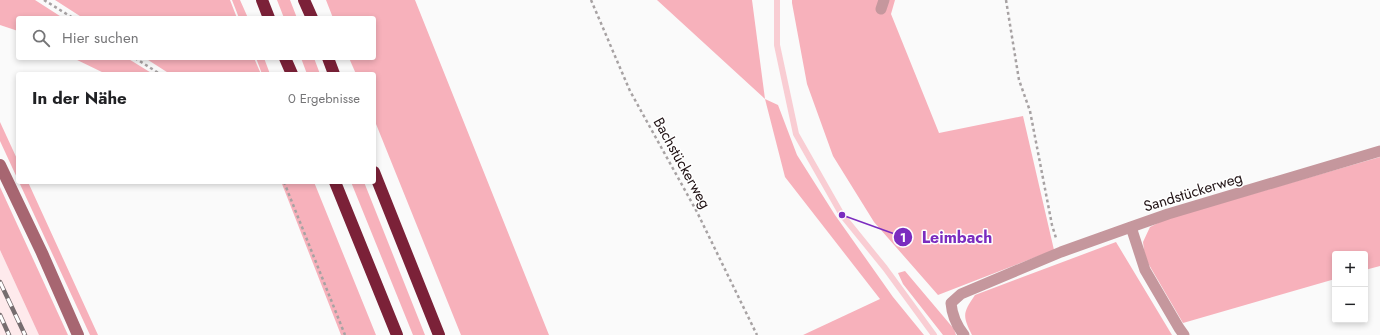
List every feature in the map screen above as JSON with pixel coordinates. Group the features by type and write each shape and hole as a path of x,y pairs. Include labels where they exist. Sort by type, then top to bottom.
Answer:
{"highway":[{"path":"262,0 268,16"},
{"path":"304,0 311,16"},
{"path":"286,60 291,72"},
{"path":"329,60 333,72"},
{"path":"376,177 440,335"},
{"path":"336,184 397,335"}],"main road":[{"path":"0,165 42,253 78,335"}],"lane":[{"name":"Sandstückerweg","path":"1184,335 1145,270 1131,227 1168,214 1380,151"},
{"path":"964,335 960,331 952,312 951,304 961,294 1061,252 1131,227"}],"path":[{"path":"44,0 70,16"},
{"name":"Bachstückerweg","path":"591,0 630,91 697,212 757,335"},
{"path":"1006,0 1019,80 1030,111 1052,226 1061,252"},
{"path":"138,60 157,72"},
{"path":"285,184 346,335"}],"shaded area":[{"path":"0,0 35,0 60,16 16,16 16,30 0,25"},
{"path":"55,0 230,0 236,16 80,16"},
{"path":"232,0 240,0 247,16 238,16"},
{"path":"277,0 290,0 296,16 283,16"},
{"path":"326,0 415,0 549,335 461,335 376,124 376,72 355,72 350,60 376,60 376,16 332,16"},
{"path":"657,0 752,0 765,99"},
{"path":"792,0 895,0 891,14 939,133 1023,116 1054,250 938,295 874,222 833,156 807,84"},
{"path":"77,60 130,60 150,72 102,72"},
{"path":"148,60 255,60 260,72 167,72"},
{"path":"257,60 265,60 269,72 261,72"},
{"path":"302,60 315,60 319,72 306,72"},
{"path":"765,99 778,105 797,155 835,215 893,297 924,335 803,335 880,299 785,177"},
{"path":"0,122 16,157 16,176 0,141"},
{"path":"1380,157 1380,266 1368,269 1368,251 1332,251 1332,280 1183,323 1145,258 1143,242 1150,227 1166,219"},
{"path":"20,184 29,184 98,335 90,335"},
{"path":"282,184 315,184 376,335 341,335"},
{"path":"352,184 365,184 425,335 413,335"},
{"path":"0,187 68,335 39,335 0,250"},
{"path":"1116,242 1172,335 972,335 965,318 965,314 975,295"},
{"path":"0,250 39,335 0,335"},
{"path":"905,271 954,329 956,335 943,335 903,284 898,273"}],"waterway":[{"path":"777,0 777,45 796,134 842,215 885,268 934,335"}],"railway":[{"path":"0,282 25,335"},
{"path":"0,315 9,335"}],"place":[{"name":"Leimbach","path":"842,215"}]}
